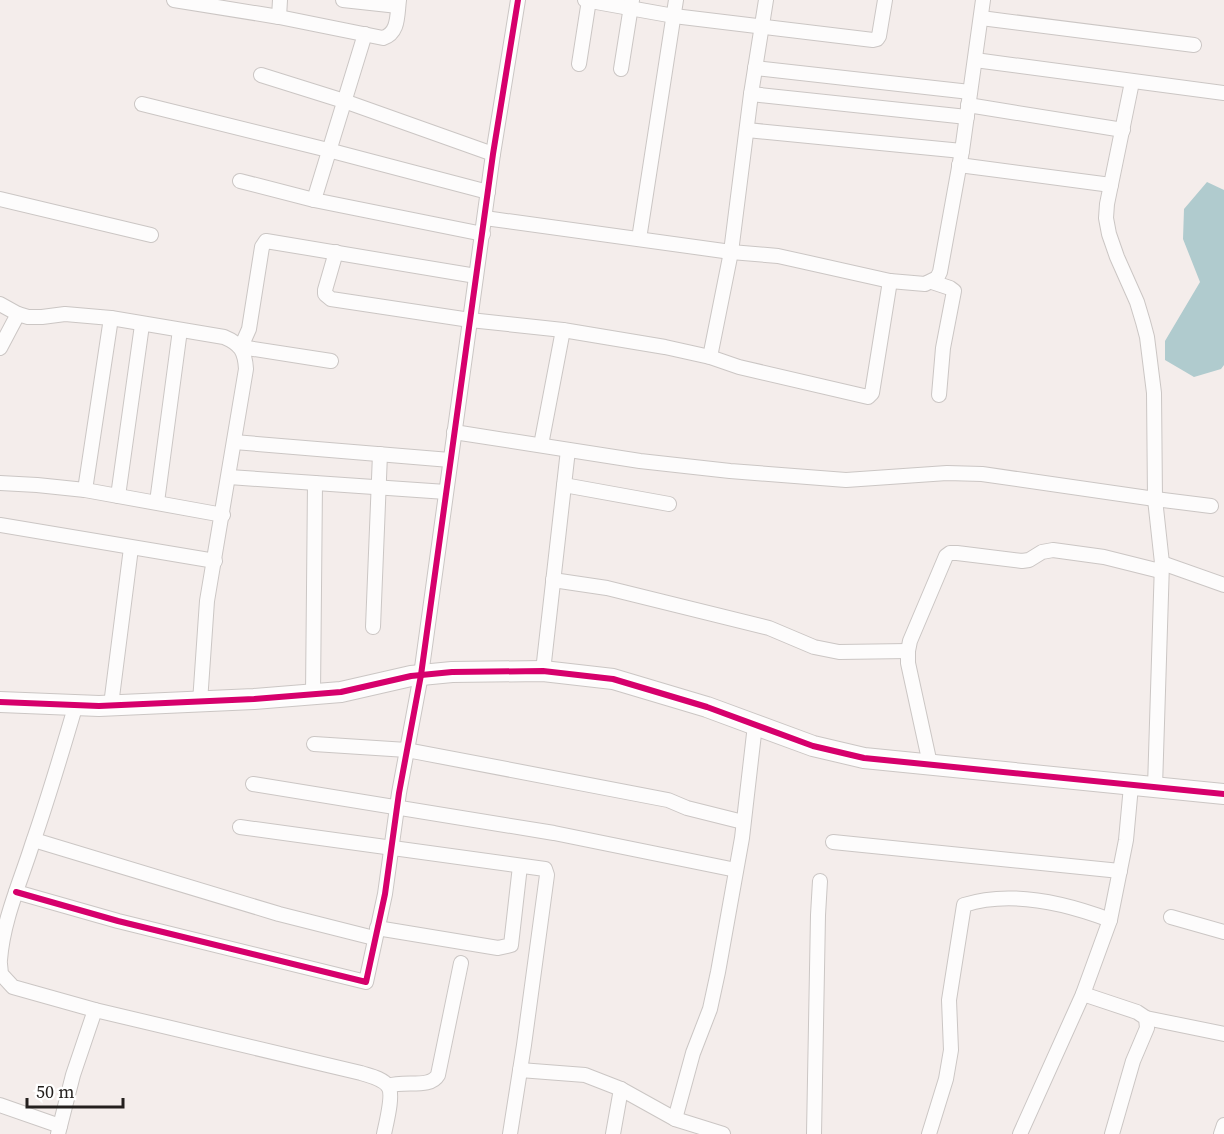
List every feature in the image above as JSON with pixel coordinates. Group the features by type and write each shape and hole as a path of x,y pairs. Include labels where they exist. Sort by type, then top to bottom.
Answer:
{"street":[{"path":"174,0 279,17 383,38 390,36 396,26 398,3 343,0"},
{"path":"279,17 280,0"},
{"path":"16,892 118,921 366,982 393,850 398,806 421,675 493,154 518,0"},
{"path":"579,64 587,0 631,4 674,16 763,28 876,39 881,31 885,0"},
{"path":"639,239 676,0"},
{"path":"710,357 730,252 766,0"},
{"path":"485,218 730,252 778,256 890,281 925,284 932,282 938,278 940,272 960,158 983,0"},
{"path":"621,69 631,4"},
{"path":"981,18 1194,45"},
{"path":"314,200 365,34"},
{"path":"975,60 1224,93"},
{"path":"755,68 1123,130"},
{"path":"261,75 344,101 493,154"},
{"path":"1132,82 1106,218 1109,234 1137,302 1147,337 1154,393 1155,500 1162,563 1155,787"},
{"path":"751,94 968,105"},
{"path":"142,104 488,192"},
{"path":"747,130 960,158 1111,185"},
{"path":"240,181 314,200 483,234"},
{"path":"0,199 151,235"},
{"path":"241,347 249,329 263,243 269,240 477,276"},
{"path":"336,252 326,290 328,297 470,320 563,330 665,347 864,397 870,396 890,281"},
{"path":"932,282 954,291 943,348 939,395"},
{"path":"0,304 18,314 28,316 65,314 111,318 224,337 235,341 241,347 246,357 246,369 204,631 200,702"},
{"path":"0,348 18,314"},
{"path":"85,490 111,318"},
{"path":"118,496 142,325"},
{"path":"157,502 180,330"},
{"path":"541,445 563,330"},
{"path":"241,347 331,361"},
{"path":"454,432 640,461 730,471 846,480 947,473 982,474 1155,500 1211,506"},
{"path":"234,442 450,460"},
{"path":"543,671 568,450"},
{"path":"373,627 380,454"},
{"path":"229,477 446,492"},
{"path":"0,483 85,490 223,515"},
{"path":"313,694 315,483"},
{"path":"564,485 669,504"},
{"path":"0,525 215,561"},
{"path":"111,705 131,548"},
{"path":"930,764 908,663 908,651 942,561 950,554 1022,561 1029,560 1047,550 1053,550 1104,557 1156,570 1159,570 1162,563"},
{"path":"1162,563 1224,585"},
{"path":"553,580 607,588 769,628 814,647 839,652 908,651"},
{"path":"0,702 111,705 200,702 341,692 421,675 452,672 543,671 614,679 707,707 813,746 864,758 1224,794"},
{"path":"76,704 53,784 8,915 1,943 0,969 13,987 95,1010 362,1073 379,1080 388,1086 390,1095 384,1134"},
{"path":"675,1119 693,1053 710,1009 736,870 755,725"},
{"path":"314,744 407,750 668,801 743,822"},
{"path":"253,784 554,833 736,870"},
{"path":"1020,1134 1083,994 1110,920 1126,840 1131,786"},
{"path":"240,827 393,850 545,869 547,875 510,1134"},
{"path":"34,840 279,914 375,933 498,948 511,945 520,866"},
{"path":"833,842 1120,871"},
{"path":"813,1134 820,881"},
{"path":"929,1134 937,1114 951,1050 949,1000 964,905 1000,898 1029,900 1082,909 1110,920"},
{"path":"1171,917 1224,932"},
{"path":"388,1086 402,1082 423,1083 435,1080 438,1075 461,963"},
{"path":"1083,994 1137,1012 1146,1018 1224,1034"},
{"path":"0,1105 59,1130 95,1010"},
{"path":"1112,1134 1133,1061 1147,1028 1146,1018"},
{"path":"520,1070 585,1075 621,1089 675,1119 723,1134"},
{"path":"613,1134 621,1089"},
{"path":"1221,1134 1224,1125"}],"water":[{"path":"1207,182 1224,190 1224,365 1221,369 1194,377 1165,360 1165,341 1200,282 1183,239 1184,209"}],"cycle path":[{"path":"16,892 118,921 366,982 385,894 399,793 421,675 493,154 518,0"},
{"path":"0,702 99,706 254,699 341,692 411,676 452,672 543,671 613,679 707,707 813,746 864,758 1224,794"}]}
